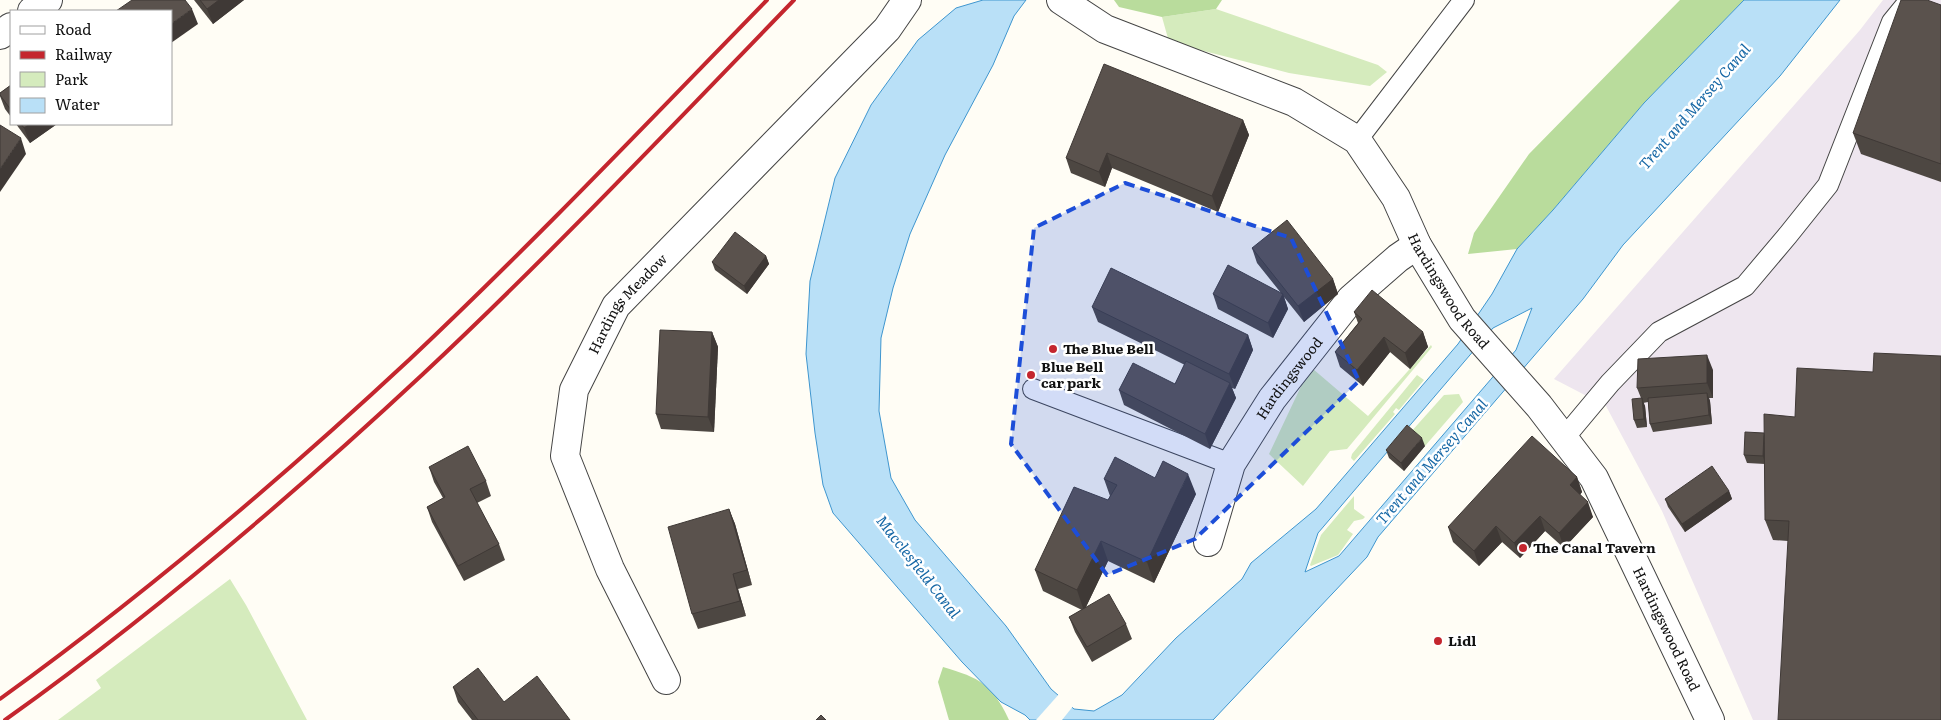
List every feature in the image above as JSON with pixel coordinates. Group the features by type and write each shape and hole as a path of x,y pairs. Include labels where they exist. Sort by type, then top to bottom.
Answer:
{"street":[{"path":"33,10 48,0"},
{"name":"Hardings Meadow","path":"666,680 610,569 565,456 574,390 616,306 887,29 907,0"},
{"name":"Hardingswood Road","path":"1063,1 1105,29 1294,102 1357,140 1396,198 1417,245 1462,319 1564,438 1594,478 1710,720"},
{"name":"Hardingswood","path":"1208,542 1231,464 1272,399 1351,299 1398,258 1417,245"}],"lane":[{"path":"1357,140 1464,0"},
{"path":"1564,438 1610,383 1658,332 1745,286 1800,221 1828,185 1892,22 1910,0"},
{"path":"1033,389 1231,464"}],"highlighted area":[{"path":"1125,183 1291,238 1359,381 1195,539 1107,575 1011,444 1034,228"}],"shaded area":[{"path":"1883,0 1941,0 1941,720 1753,720 1662,511 1606,406 1554,379 1860,30"}],"green space":[{"path":"1114,0 1222,0 1216,9 1162,17 1119,7"},
{"path":"1680,0 1744,0 1644,103 1553,210 1517,249 1468,254 1474,233 1529,154"},
{"path":"1216,9 1378,65 1387,72 1370,86 1289,73 1169,42 1162,17"},
{"path":"1431,345 1432,347 1347,449 1330,451 1303,486 1269,454 1304,380 1313,369 1368,416"},
{"path":"1417,375 1424,380 1399,410 1396,408 1393,412 1395,414 1354,461 1351,458 1352,454"},
{"path":"1459,394 1463,402 1425,446 1410,433 1444,395"},
{"path":"1354,496 1354,509 1365,517 1354,521 1347,530 1353,534 1338,555 1311,566 1321,535"},
{"path":"230,579 246,605 307,720 58,720 101,688 96,680"},
{"path":"943,667 967,675 984,684 997,698 1009,720 949,720 938,682"}],"water":[{"path":"983,0 1026,0 1014,16 993,65 945,155 910,234 893,288 881,338 879,411 891,478 915,520 1006,626 1051,689 1074,709 1094,711 1122,695 1176,638 1242,579 1251,563 1316,509 1458,344 1492,294 1517,249 1553,210 1644,103 1744,0 1840,0 1780,76 1623,245 1583,299 1378,537 1367,557 1213,720 1030,720 1025,715 1001,702 962,662 833,513 823,485 806,354 810,281 835,178 871,105 918,40 956,8","holes":["1532,308 1516,350 1339,556 1305,572 1318,533 1493,328"]}],"pier":[{"path":"1060,693 1074,705 1062,720 1036,720"}],"building":[{"path":"132,0 185,0 192,9 172,23 172,10 117,10"},
{"path":"200,0 219,0 207,9"},
{"path":"1901,0 1927,0 1941,5 1941,164 1853,133"},
{"path":"1104,64 1243,120 1212,196 1107,153 1099,172 1066,158"},
{"path":"10,86 10,109 0,95"},
{"path":"0,125 21,138 0,169"},
{"path":"1287,220 1333,279 1298,306 1252,248"},
{"path":"735,232 766,256 744,286 712,262"},
{"path":"1228,265 1283,294 1268,323 1213,294"},
{"path":"1111,268 1248,335 1229,374 1092,307"},
{"path":"1372,290 1423,332 1405,353 1384,337 1357,370 1335,352 1362,319 1354,312"},
{"path":"660,330 712,332 708,417 656,414"},
{"path":"1874,353 1941,356 1941,720 1778,720 1789,521 1765,520 1764,414 1795,417 1797,368 1873,372"},
{"path":"1707,355 1707,383 1637,388 1638,359"},
{"path":"1186,361 1230,383 1205,434 1119,390 1133,363 1175,384"},
{"path":"1707,393 1709,415 1650,424 1648,398"},
{"path":"1642,398 1644,419 1634,420 1632,399"},
{"path":"1407,425 1422,438 1401,463 1386,450"},
{"path":"1745,432 1764,433 1763,456 1744,455"},
{"path":"1532,436 1577,477 1570,485 1588,502 1559,533 1540,516 1514,543 1496,526 1474,551 1448,527"},
{"path":"468,446 486,481 470,489 499,544 458,566 427,507 445,497 429,467"},
{"path":"1115,457 1155,478 1163,461 1188,474 1147,562 1101,541 1077,590 1035,570 1074,487 1108,500 1117,485 1104,479"},
{"path":"1712,466 1729,491 1682,524 1665,499"},
{"path":"729,509 747,570 733,574 740,601 692,614 668,527"},
{"path":"1109,594 1126,624 1087,647 1069,617"},
{"path":"478,668 504,702 537,676 570,720 478,720 453,687"},
{"path":"821,715 826,720 816,720"}],"railway":[{"path":"0,699 159,578 361,404 501,271 767,0"},
{"path":"5,720 114,639 220,554 373,420 471,329 657,142 794,0"}],"place":[{"name":"The Blue Bell","path":"1053,349"},
{"name":"Blue Bell car park","path":"1031,375"},
{"name":"The Canal Tavern","path":"1523,548"},
{"name":"Lidl","path":"1438,641"}],"water label":[{"name":"Trent and Mersey Canal","path":"1695,107"},
{"name":"Trent and Mersey Canal","path":"1432,462"},
{"name":"Macclesfield Canal","path":"918,567"}]}
